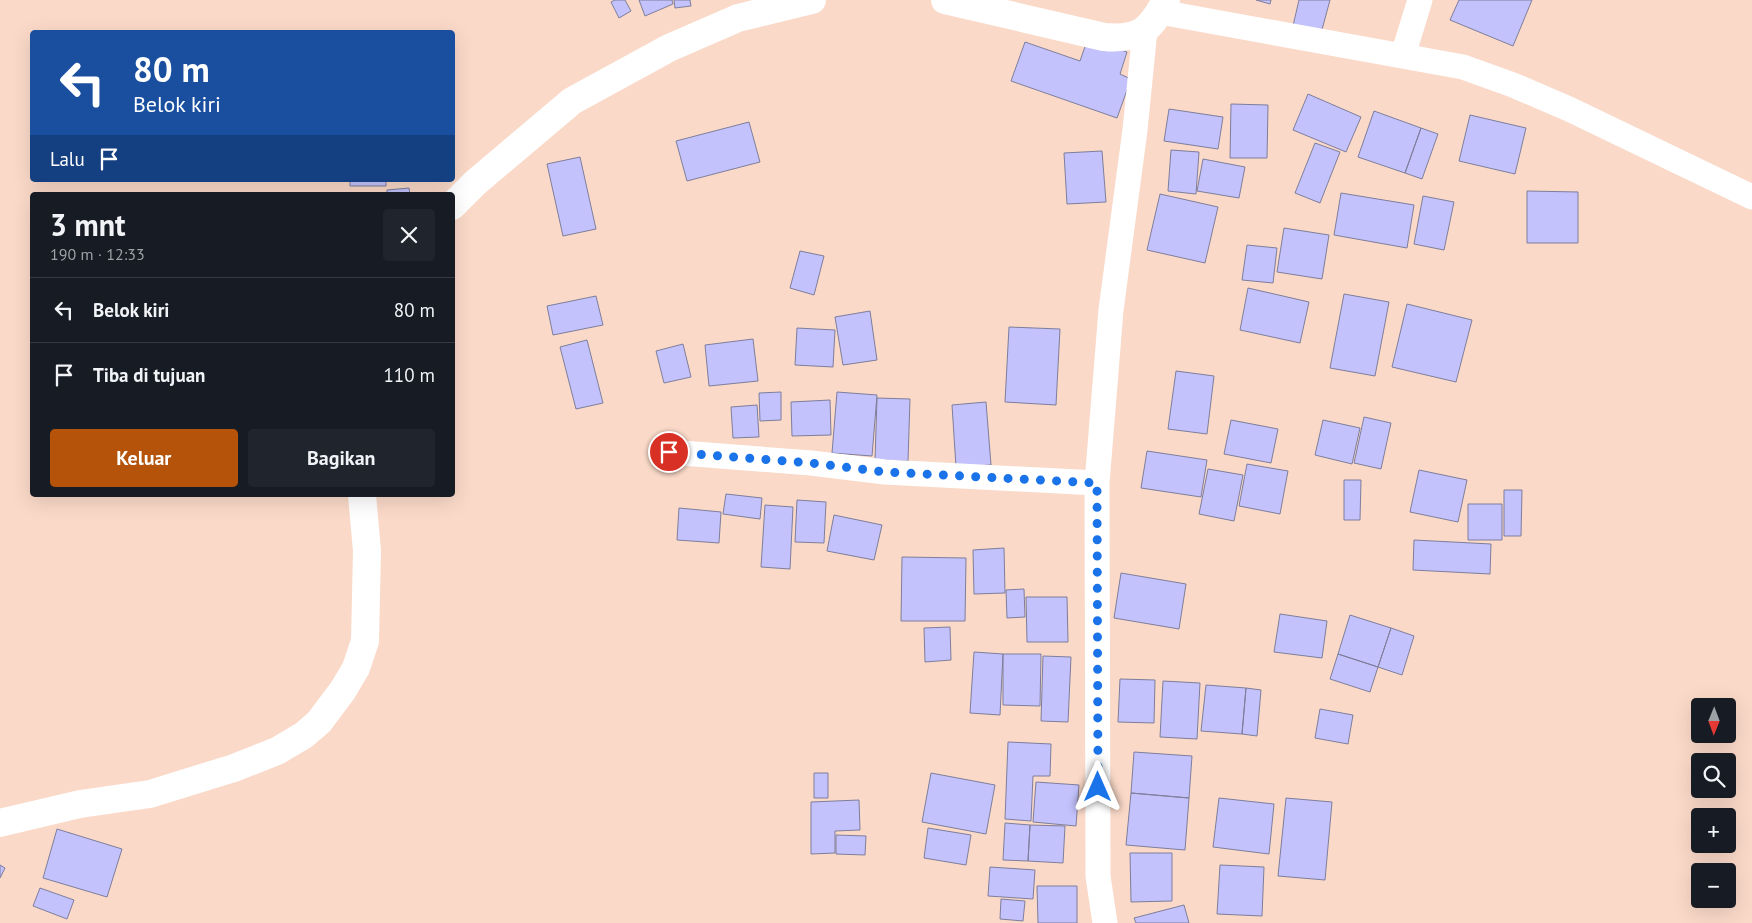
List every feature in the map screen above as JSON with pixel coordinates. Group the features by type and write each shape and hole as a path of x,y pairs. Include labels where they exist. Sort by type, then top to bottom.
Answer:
{"street":[{"path":"455,203 474,183 572,101 669,48 730,22 812,0"},
{"path":"945,0 1104,37 1134,36 1157,14"},
{"path":"1403,55 1420,0"},
{"path":"1157,14 1403,55 1463,67 1514,85 1752,197"},
{"path":"1105,923 1098,876 1097,483 1111,310 1135,130 1157,14"},
{"path":"669,452 811,463 885,472 1097,483"},
{"path":"0,823 80,804 150,794 234,768 277,751 304,736 318,722 343,690 356,668 365,641 367,551 362,497"}],"building":[{"path":"625,0 631,11 619,18 611,2"},
{"path":"639,0 672,0 673,4 645,16"},
{"path":"674,0 690,0 691,6 675,8"},
{"path":"1256,0 1271,0 1270,4"},
{"path":"1299,0 1330,0 1320,37 1292,30"},
{"path":"1459,0 1532,0 1513,46 1450,20"},
{"path":"1088,38 1127,52 1120,74 1131,79 1117,118 1011,81 1025,42 1080,61"},
{"path":"1308,94 1361,117 1346,152 1293,130"},
{"path":"1231,104 1268,105 1267,158 1230,158"},
{"path":"1169,109 1223,117 1218,149 1164,141"},
{"path":"1374,111 1421,128 1405,173 1358,157"},
{"path":"1470,115 1526,128 1515,174 1459,161"},
{"path":"749,122 760,162 687,181 676,141"},
{"path":"1421,128 1438,134 1422,179 1405,173"},
{"path":"1315,143 1340,152 1320,203 1295,193"},
{"path":"1171,150 1199,152 1196,194 1168,191"},
{"path":"1102,151 1106,202 1067,204 1064,153"},
{"path":"580,157 596,229 563,236 547,164"},
{"path":"1203,159 1245,167 1239,198 1197,191"},
{"path":"350,182 386,182 386,186 350,186"},
{"path":"409,188 410,192 387,192 387,190"},
{"path":"1527,191 1578,192 1578,243 1527,243"},
{"path":"1341,193 1414,205 1407,248 1334,235"},
{"path":"1160,194 1218,207 1205,263 1147,250"},
{"path":"1423,196 1454,202 1444,250 1414,244"},
{"path":"1284,228 1329,235 1322,279 1277,272"},
{"path":"1247,245 1277,248 1273,283 1242,280"},
{"path":"800,251 824,256 814,295 790,288"},
{"path":"1248,288 1309,302 1300,343 1240,330"},
{"path":"1344,294 1389,302 1375,376 1330,368"},
{"path":"596,296 603,325 553,335 547,306"},
{"path":"1407,304 1472,320 1456,382 1392,367"},
{"path":"870,311 877,360 843,365 835,317"},
{"path":"1009,327 1060,329 1056,405 1005,402"},
{"path":"797,328 835,330 833,367 795,365"},
{"path":"753,339 758,381 709,386 705,345"},
{"path":"587,340 603,403 576,409 560,347"},
{"path":"683,344 691,377 664,383 656,351"},
{"path":"1176,371 1214,376 1207,434 1168,429"},
{"path":"781,392 781,420 760,421 759,393"},
{"path":"837,392 877,395 872,456 832,453"},
{"path":"877,398 910,399 908,461 875,460"},
{"path":"830,400 831,435 792,436 791,402"},
{"path":"986,402 991,465 956,467 952,405"},
{"path":"757,405 759,437 733,438 731,407"},
{"path":"1364,417 1391,423 1381,469 1354,463"},
{"path":"1231,420 1278,429 1271,463 1224,454"},
{"path":"1323,420 1360,428 1352,464 1315,455"},
{"path":"1147,451 1207,460 1201,497 1141,488"},
{"path":"1247,464 1288,471 1280,514 1239,506"},
{"path":"1208,469 1243,475 1234,521 1199,514"},
{"path":"1419,470 1467,480 1458,522 1410,512"},
{"path":"1344,480 1361,480 1360,520 1344,520"},
{"path":"1504,490 1522,490 1521,536 1504,536"},
{"path":"726,494 762,498 760,519 723,514"},
{"path":"797,500 826,502 824,543 795,542"},
{"path":"1468,504 1502,504 1502,540 1468,540"},
{"path":"765,505 793,507 790,569 761,567"},
{"path":"679,508 721,512 719,543 677,540"},
{"path":"834,515 882,525 874,560 827,551"},
{"path":"1414,540 1491,544 1490,574 1413,570"},
{"path":"1004,548 1005,593 974,594 973,550"},
{"path":"902,557 966,558 965,621 901,621"},
{"path":"1121,573 1186,584 1179,629 1114,618"},
{"path":"1024,589 1025,617 1007,618 1006,590"},
{"path":"1026,597 1067,597 1068,642 1027,642"},
{"path":"1280,614 1327,621 1322,658 1274,652"},
{"path":"1350,615 1391,628 1378,667 1338,654"},
{"path":"950,627 951,660 925,662 924,628"},
{"path":"1391,628 1414,636 1402,675 1378,667"},
{"path":"974,652 1003,654 1000,715 970,713"},
{"path":"1003,654 1041,654 1040,706 1003,705"},
{"path":"1338,654 1378,667 1370,692 1330,679"},
{"path":"1043,656 1071,657 1068,722 1041,721"},
{"path":"1120,679 1155,680 1154,723 1118,722"},
{"path":"1163,681 1200,683 1197,739 1160,737"},
{"path":"1206,685 1246,688 1242,734 1201,731"},
{"path":"1246,688 1261,690 1257,736 1242,734"},
{"path":"1320,709 1353,715 1348,744 1315,738"},
{"path":"1008,742 1051,744 1050,776 1033,776 1031,821 1005,819"},
{"path":"1134,752 1192,756 1189,798 1131,793"},
{"path":"814,773 828,773 828,798 814,798"},
{"path":"931,773 995,785 986,834 922,822"},
{"path":"1036,782 1079,785 1076,826 1033,822"},
{"path":"1131,793 1189,798 1185,850 1126,845"},
{"path":"1219,798 1274,804 1269,854 1213,847"},
{"path":"1286,798 1332,802 1325,880 1278,876"},
{"path":"859,800 860,830 835,831 835,853 811,854 811,802"},
{"path":"1005,823 1030,825 1028,861 1003,860"},
{"path":"1030,825 1065,826 1063,863 1028,861"},
{"path":"928,828 971,835 966,865 924,858"},
{"path":"57,829 122,849 107,897 43,878"},
{"path":"836,835 866,836 865,855 836,854"},
{"path":"1130,853 1172,853 1172,901 1131,902"},
{"path":"0,865 5,868 0,878"},
{"path":"1220,865 1264,867 1262,916 1217,914"},
{"path":"990,867 1035,870 1033,899 988,896"},
{"path":"1037,886 1077,886 1077,923 1038,923"},
{"path":"40,888 74,900 67,919 33,906"},
{"path":"1001,899 1025,901 1023,921 1000,919"},
{"path":"1184,905 1189,923 1136,923 1134,918"}],"route":[{"path":"669,452 811,463 885,472 1097,483 1098,787"}]}
